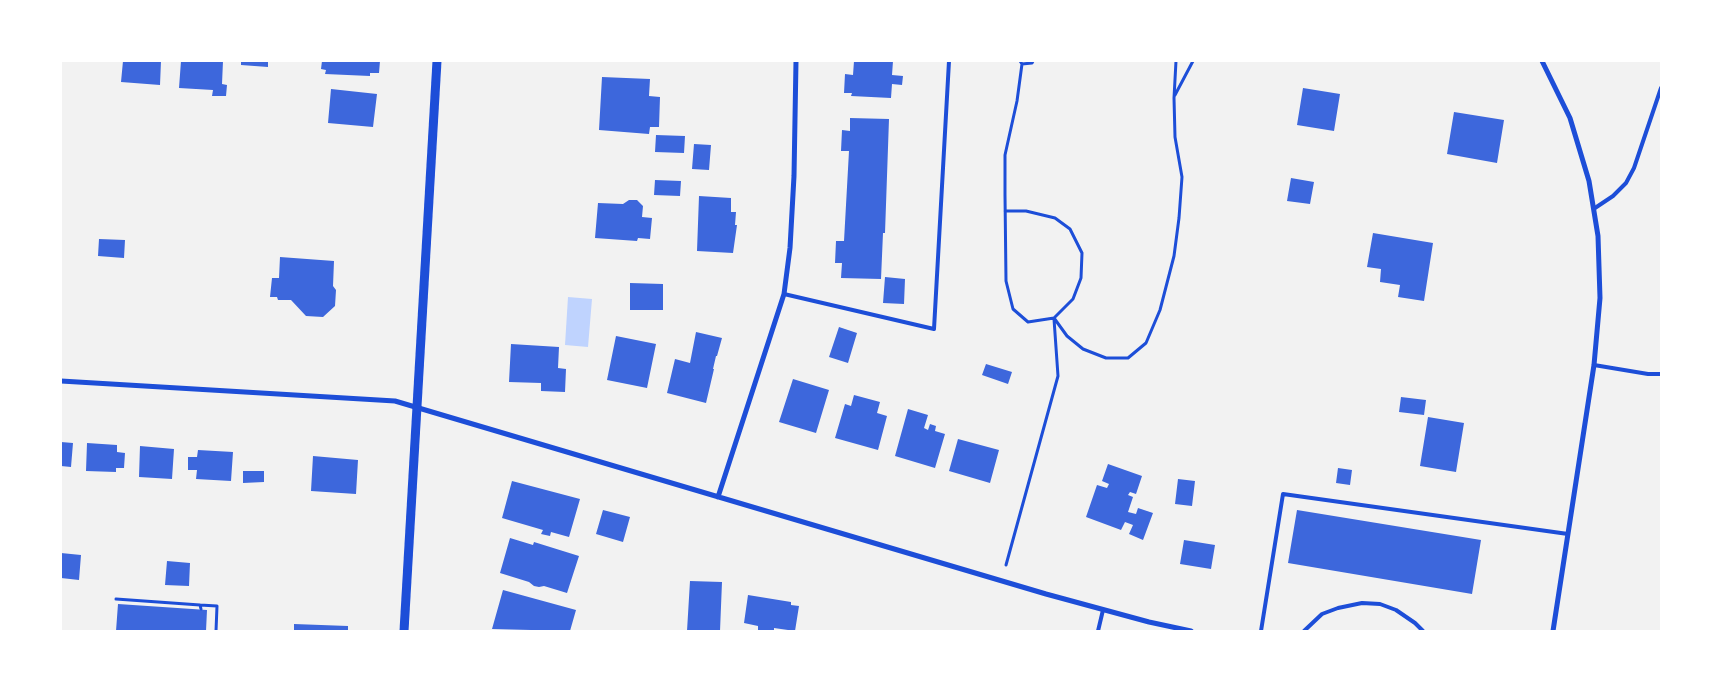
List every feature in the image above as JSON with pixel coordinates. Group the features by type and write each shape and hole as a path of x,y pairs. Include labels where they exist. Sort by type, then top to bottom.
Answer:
{"street":[{"path":"404,631 437,61"},
{"path":"718,496 784,294 790,248 793,194 796,61"},
{"path":"1542,61 1570,118 1595,208 1600,298 1594,365 1553,631"},
{"path":"61,381 396,401 1103,610 1191,631"}],"lane":[{"path":"784,294 934,329 949,61"},
{"path":"1595,208 1626,183 1634,168 1661,88"},
{"path":"1594,365 1648,374 1661,374"},
{"path":"1261,631 1282,494 1568,534"},
{"path":"1304,631 1322,614 1338,608 1362,604 1380,604 1396,610 1415,623 1422,631"},
{"path":"1098,631 1103,610"}],"path":[{"path":"1005,211 1026,211 1055,218 1070,229 1082,253 1081,278 1073,300 1054,318 1028,322 1014,309 1006,281 1005,211 1006,155 1017,101 1021,63 1032,63 1033,61"},
{"path":"1054,318 1067,336 1083,349 1106,358 1128,358 1146,343 1160,310 1174,256 1179,218 1182,177 1175,137 1174,98 1176,61"},
{"path":"1174,98 1193,61"},
{"path":"1001,580 1058,376 1054,318"},
{"path":"116,599 201,607 217,606 216,631"}],"water":[{"path":"568,297 592,299 588,347 565,345"}],"building":[{"path":"123,61 161,61 160,85 121,82"},
{"path":"181,61 223,61 222,84 227,85 226,96 212,96 213,90 179,88"},
{"path":"241,61 268,61 268,67 241,65"},
{"path":"322,61 380,61 379,73 370,73 370,76 325,74 326,70 321,69"},
{"path":"854,61 893,61 892,75 903,76 902,85 892,84 891,98 851,96 852,93 844,93 845,74 853,75"},
{"path":"602,77 650,79 649,96 660,97 659,127 650,127 649,134 599,130"},
{"path":"1303,88 1340,94 1334,131 1297,125"},
{"path":"331,89 377,94 373,127 328,123"},
{"path":"1454,112 1504,120 1497,163 1447,154"},
{"path":"850,118 889,119 885,233 883,233 881,279 841,278 842,263 835,263 836,241 844,241 849,151 841,151 842,130 850,131"},
{"path":"656,135 685,136 684,153 655,152"},
{"path":"694,144 711,145 709,170 692,169"},
{"path":"1291,178 1314,182 1310,204 1287,201"},
{"path":"655,180 681,181 680,196 654,195"},
{"path":"699,196 731,198 731,212 736,212 735,225 737,225 733,253 697,251"},
{"path":"629,200 637,200 643,206 642,217 652,218 650,239 638,238 637,241 595,238 598,203 623,204"},
{"path":"1373,233 1433,243 1424,301 1398,297 1400,285 1380,282 1381,269 1367,267"},
{"path":"99,239 125,240 124,258 98,256"},
{"path":"280,257 334,261 333,286 336,290 335,306 323,317 306,316 291,300 278,300 277,297 270,297 272,278 279,278"},
{"path":"885,277 905,279 904,304 883,303"},
{"path":"630,283 663,284 663,310 630,310"},
{"path":"839,327 857,333 848,363 829,357"},
{"path":"696,332 722,338 716,356 706,403 667,393 675,359 690,363"},
{"path":"616,336 656,344 647,388 607,380"},
{"path":"511,344 559,347 558,368 566,369 565,392 541,391 541,383 509,382"},
{"path":"986,364 1012,372 1008,384 982,375"},
{"path":"793,379 829,390 816,433 779,422"},
{"path":"854,395 880,402 877,413 887,416 878,450 835,438 845,404 851,406"},
{"path":"1401,397 1426,400 1424,415 1399,412"},
{"path":"908,409 928,415 924,428 928,430 930,424 936,426 935,431 945,434 935,468 895,456"},
{"path":"1428,417 1464,423 1456,472 1420,466"},
{"path":"958,439 999,450 990,483 949,471"},
{"path":"61,442 73,443 71,467 61,466"},
{"path":"87,443 117,445 117,452 125,453 124,468 116,468 116,472 86,471"},
{"path":"140,446 174,449 172,479 139,477"},
{"path":"198,450 233,452 231,481 196,479 197,470 188,470 188,457 197,457"},
{"path":"313,456 358,460 356,494 311,491"},
{"path":"1108,464 1142,476 1136,494 1130,492 1128,495 1133,497 1128,512 1136,514 1138,508 1153,513 1143,540 1129,534 1133,525 1125,522 1121,530 1086,517 1097,485 1107,488 1109,484 1102,481"},
{"path":"1338,468 1352,470 1350,485 1336,483"},
{"path":"243,471 264,471 264,482 243,483"},
{"path":"1178,479 1195,481 1192,506 1175,504"},
{"path":"512,481 580,499 569,537 551,532 550,536 541,534 543,530 502,518"},
{"path":"603,510 630,517 623,542 596,534"},
{"path":"1297,510 1481,540 1472,594 1288,563"},
{"path":"510,538 533,545 534,542 579,556 567,593 544,586 534,586 529,582 500,573"},
{"path":"1184,540 1215,545 1211,569 1180,564"},
{"path":"61,553 81,555 79,580 61,578"},
{"path":"167,561 190,563 189,586 165,585"},
{"path":"690,581 722,582 720,631 687,631"},
{"path":"503,590 576,610 570,631 492,629"},
{"path":"748,595 791,602 791,605 799,606 795,631 774,628 774,631 758,631 758,626 744,623"},
{"path":"118,604 207,610 206,631 116,631"},
{"path":"294,624 348,626 348,631 294,631"}]}
